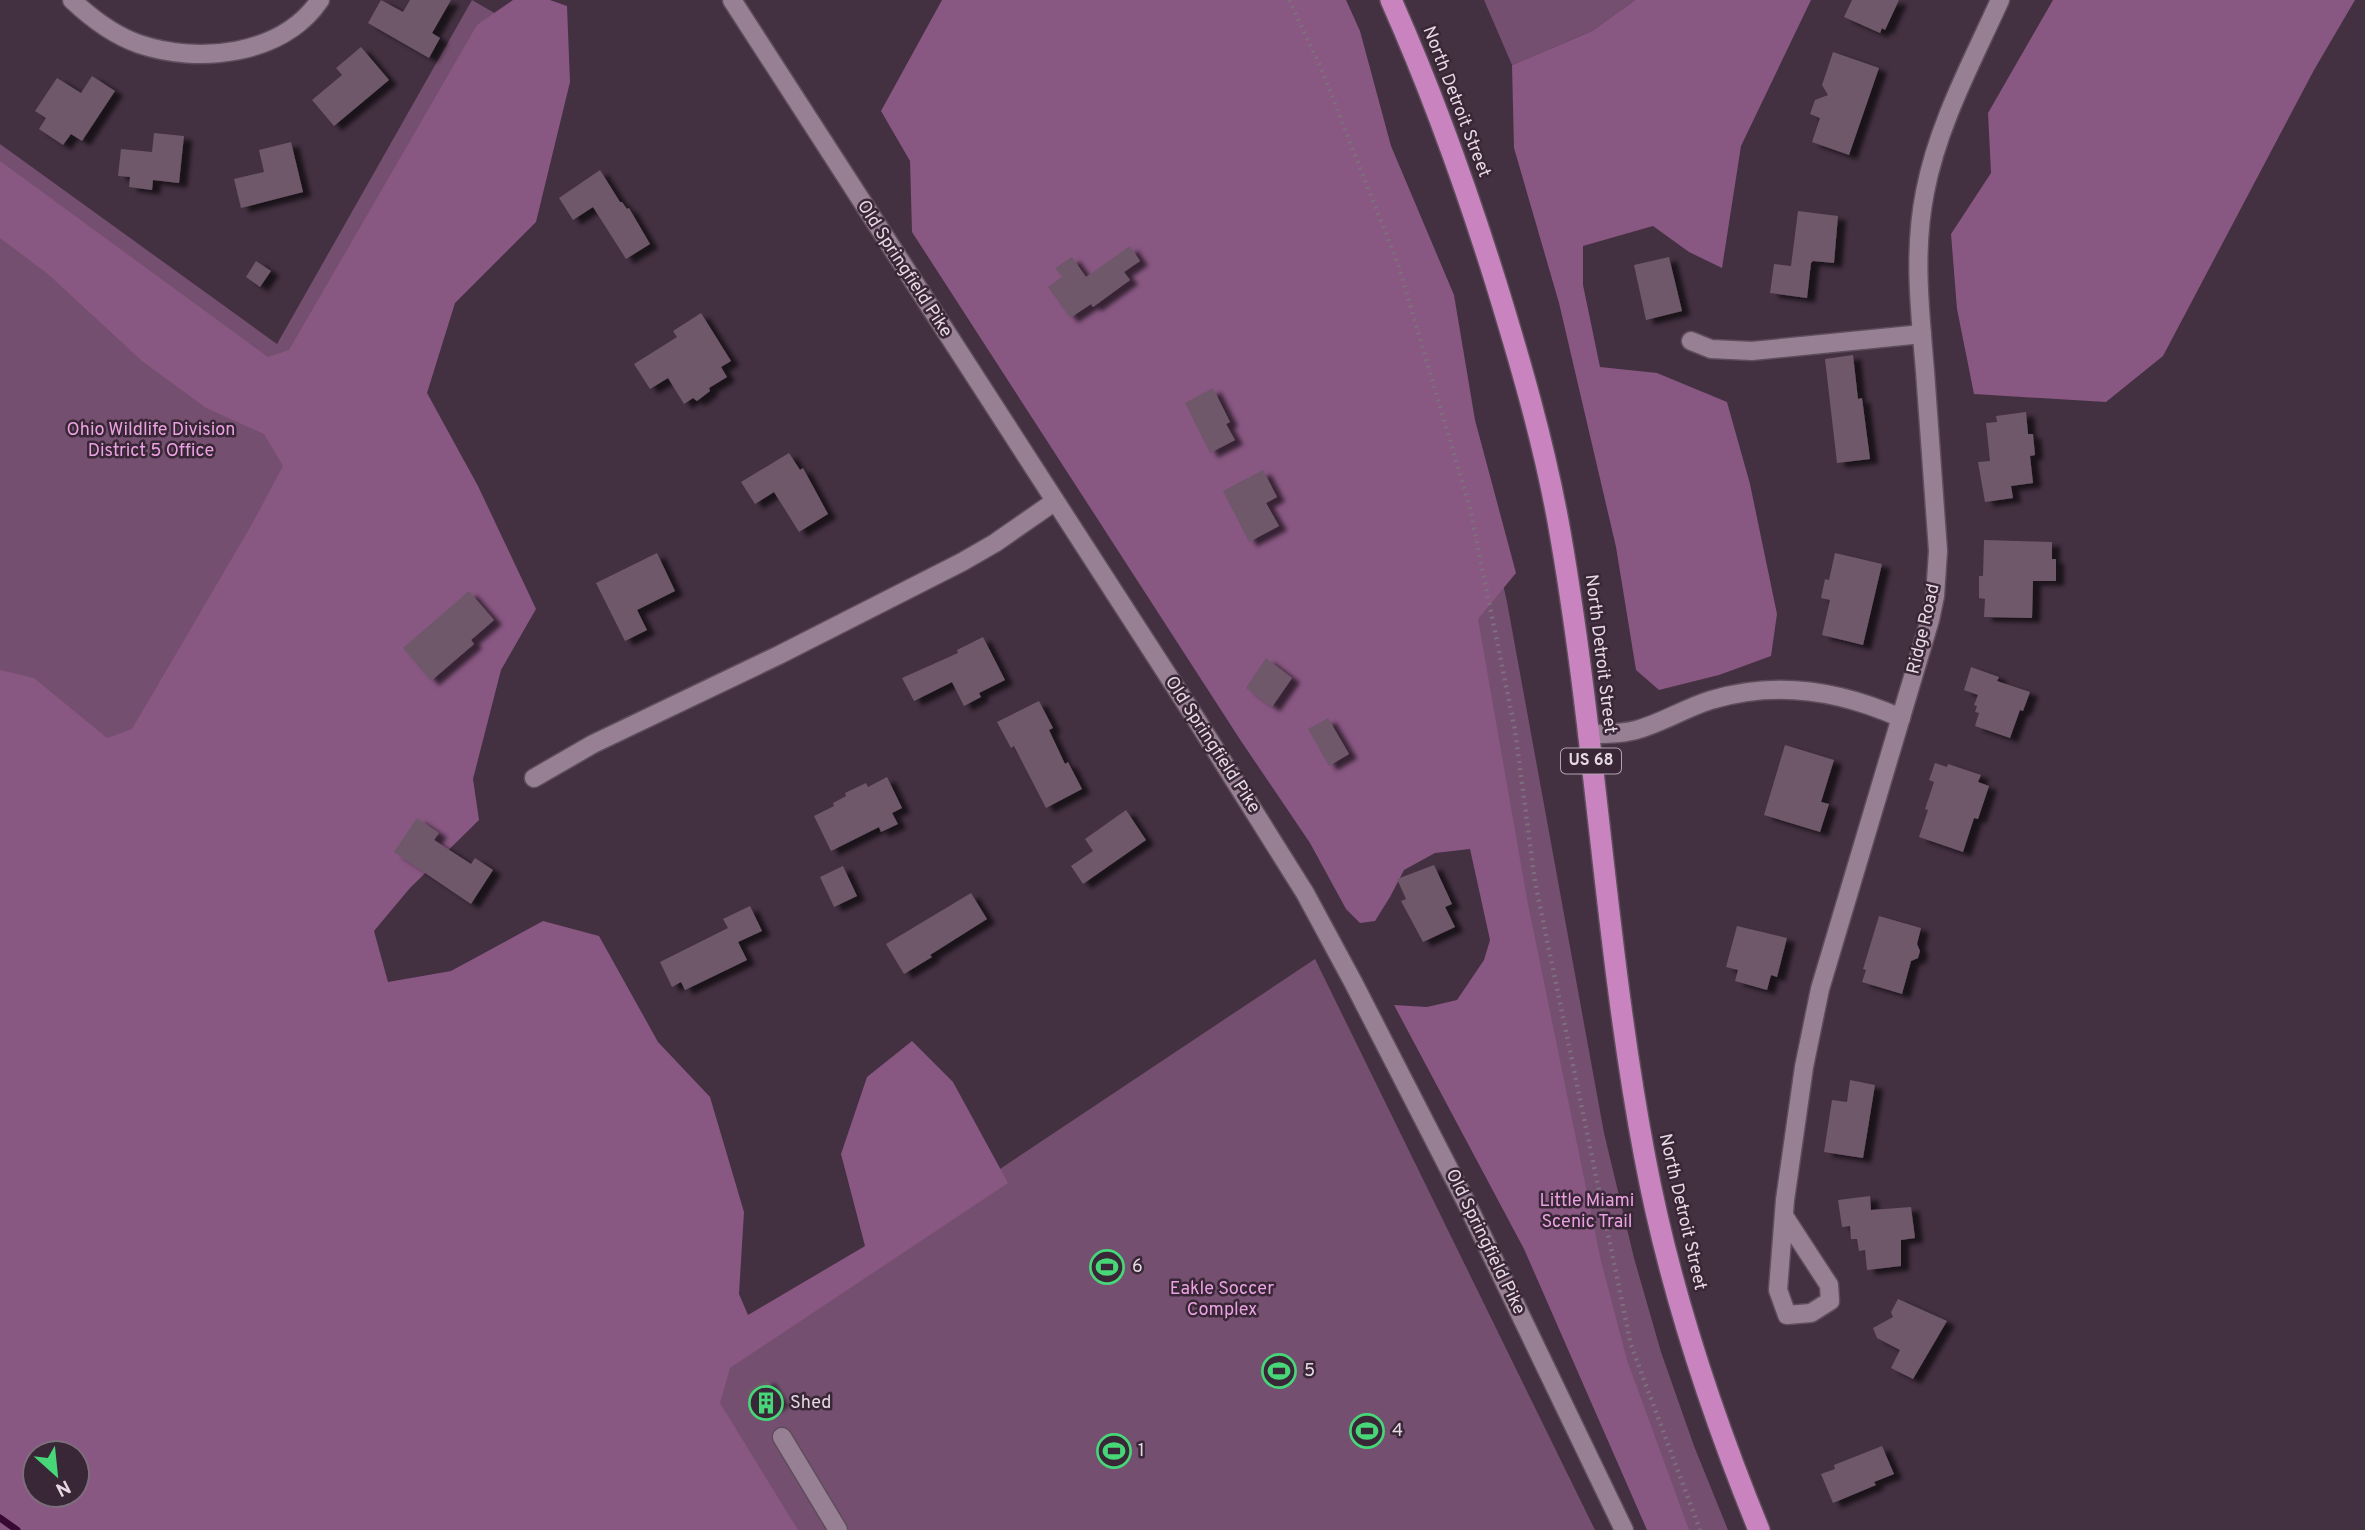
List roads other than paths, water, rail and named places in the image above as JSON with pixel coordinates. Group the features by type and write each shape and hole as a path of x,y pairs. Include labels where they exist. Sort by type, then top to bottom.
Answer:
{"highway":[{"name":"North Detroit Street","path":"1391,0 1428,88 1471,205 1520,359 1557,517 1567,577 1616,966 1645,1162 1687,1331 1728,1455 1759,1530"}],"street":[{"path":"72,0 112,32 164,51 191,54 219,53 253,47 277,37 299,23 320,0"},
{"name":"Old Springfield Pike","path":"732,0 1278,848 1313,907 1466,1202 1623,1530"},
{"name":"Ridge Road","path":"1784,1216 1829,1285 1830,1301 1811,1313 1787,1315 1778,1290 1784,1216 1804,1067 1820,989 1935,596 1938,551 1917,282 1924,192 1949,112 2000,0"},
{"path":"1691,341 1711,349 1752,352 1922,334"},
{"path":"534,778 593,744 962,562 995,543 1054,502"},
{"path":"1587,734 1635,730 1712,699 1768,690 1821,692 1856,700 1901,718"},
{"path":"782,1437 838,1530"}],"waterway":[{"path":"0,1518 17,1530"}],"place":[{"name":"6","path":"1107,1267"},
{"name":"5","path":"1279,1371"},
{"name":"Shed","path":"766,1403"},
{"name":"4","path":"1367,1431"},
{"name":"1","path":"1114,1451"}],"park label":[{"name":"Ohio Wildlife Division District 5 Office","path":"151,440"},
{"name":"Little Miami Scenic Trail","path":"1587,1211"},
{"name":"Eakle Soccer Complex","path":"1222,1299"}]}
